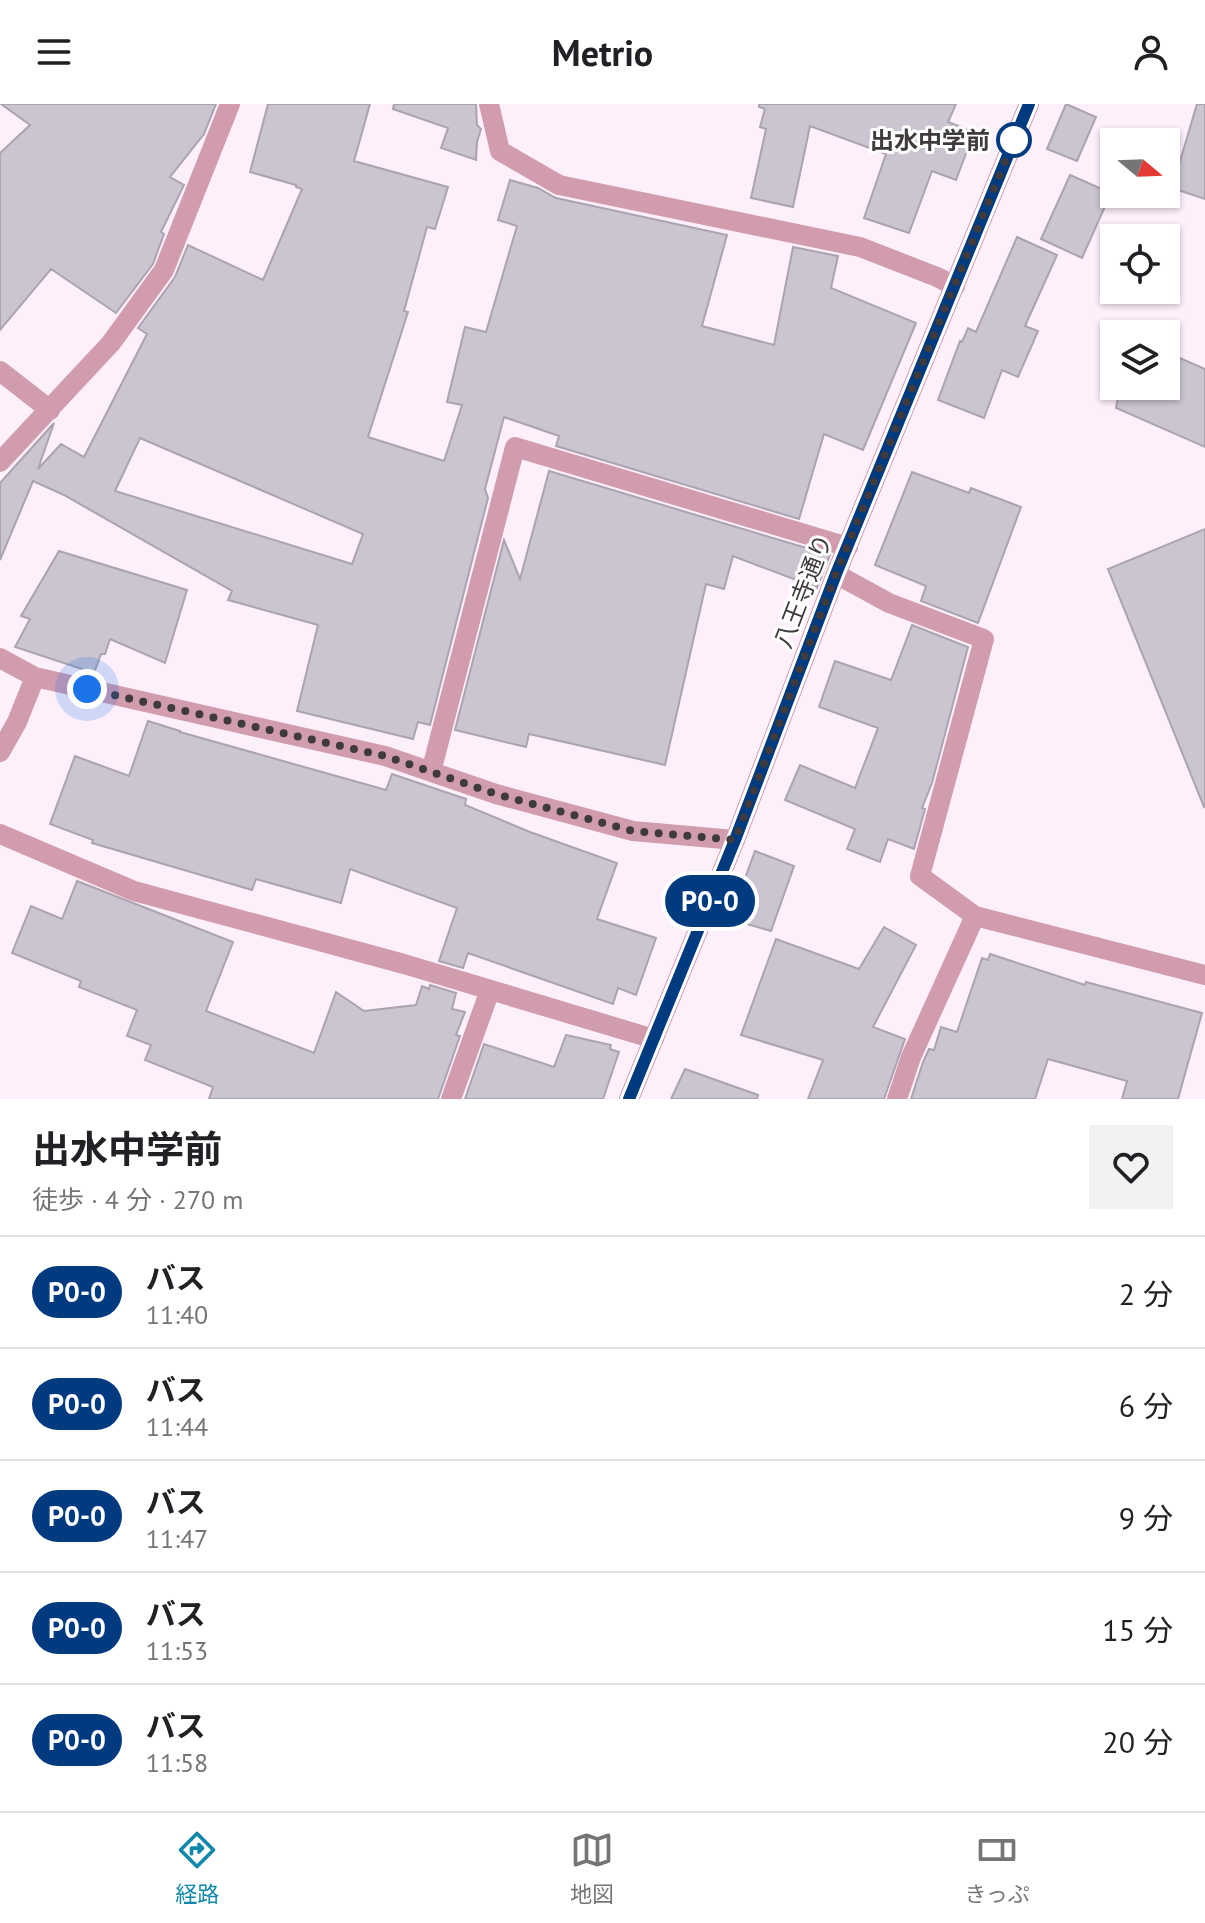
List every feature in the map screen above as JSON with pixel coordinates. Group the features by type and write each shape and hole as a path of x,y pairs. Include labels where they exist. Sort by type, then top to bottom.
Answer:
{"street":[{"path":"0,462 111,343 164,270 230,104"},
{"path":"489,104 500,151 559,185 860,247 955,286"},
{"name":"八王寺通り","path":"629,1099 735,840 836,574 1029,104"},
{"path":"0,371 50,410"},
{"path":"431,772 515,447 848,547"},
{"path":"836,574 889,603 984,639 920,876 975,916 1205,975"},
{"path":"0,658 35,677 385,756 496,794 633,831 735,840"},
{"path":"0,752 17,722 35,677"},
{"path":"0,834 134,891 301,935 654,1039"},
{"path":"897,1099 911,1057 975,916"},
{"path":"451,1099 490,990"}],"building":[{"path":"1,104 216,104 204,134 170,177 184,185 161,232 164,234 153,264 116,313 51,269 0,330 0,153 30,125"},
{"path":"268,104 370,104 354,161 448,187 435,229 427,227 404,311 408,312 368,437 444,461 462,405 447,402 465,327 486,332 517,226 498,220 510,180 538,188 556,198 727,235 702,326 774,345 793,247 838,256 831,288 916,323 863,450 824,434 799,519 556,446 559,436 504,417 485,489 488,498 430,725 418,722 413,739 297,711 318,625 228,600 232,591 64,495 33,481 0,560 0,483 54,423 38,469 61,444 84,457 147,334 138,328 175,277 188,245 263,280 302,189 250,172","holes":["140,438 363,534 352,564 115,491"]},
{"path":"394,104 476,104 477,125 481,129 476,160 441,148 448,128 393,109"},
{"path":"759,104 956,104 948,122 974,132 956,180 932,171 909,233 864,218 886,154 810,126 793,207 751,198 766,129 760,127 765,109"},
{"path":"1066,104 1096,117 1077,161 1047,149"},
{"path":"1197,104 1205,104 1205,199 1180,191 1180,161"},
{"path":"1070,175 1100,188 1100,208 1104,208 1082,258 1041,239"},
{"path":"1017,237 1057,255 1025,326 1038,331 1018,377 1002,370 984,418 938,400 960,341 968,328 976,332"},
{"path":"1180,358 1205,369 1205,447 1116,408 1117,400 1180,400"},
{"path":"549,471 830,555 817,588 733,556 724,589 706,584 665,765 529,734 526,747 455,730 504,540 520,579"},
{"path":"912,472 969,493 971,488 1021,507 978,623 921,601 926,586 875,565"},
{"path":"1205,529 1205,806 1204,807 1108,569"},
{"path":"59,551 187,590 165,663 110,639 94,673 15,647 30,619 21,616"},
{"path":"912,625 968,647 932,783 922,808 925,809 914,849 888,839 880,862 847,849 855,829 785,800 800,765 855,788 878,728 819,707 835,661 891,680"},
{"path":"148,721 386,790 392,774 466,799 465,805 617,863 597,919 656,938 636,995 618,988 613,1004 468,953 463,968 439,961 457,908 350,869 341,903 256,879 252,890 92,843 93,840 50,824 75,756 129,776"},
{"path":"755,851 794,866 771,931 730,919"},
{"path":"77,881 233,942 206,1011 314,1053 336,992 364,1011 416,1005 422,986 429,989 430,985 456,993 452,1009 465,1012 438,1099 209,1099 213,1087 145,1060 151,1045 127,1036 137,1010 79,987 81,981 12,953 31,906 62,919"},
{"path":"884,927 916,945 873,1027 905,1039 884,1099 808,1099 823,1060 741,1035 776,939 859,969"},
{"path":"990,954 1085,985 1086,982 1202,1013 1178,1099 1122,1099 1127,1081 1048,1059 1035,1099 911,1099 923,1062 929,1049 934,1050 941,1027 957,1032 982,958 988,960"},
{"path":"566,1035 611,1045 610,1049 619,1052 603,1099 465,1099 484,1044 554,1067"},
{"path":"685,1069 758,1095 757,1099 671,1099"}],"bus line":[{"name":"P0-0","path":"629,1099 735,840 836,574 1029,104"}],"place":[{"name":"出水中学前","path":"1014,140"}],"route":[{"path":"87,689 385,756 496,794 633,831 735,840 836,574 1014,140"}]}
